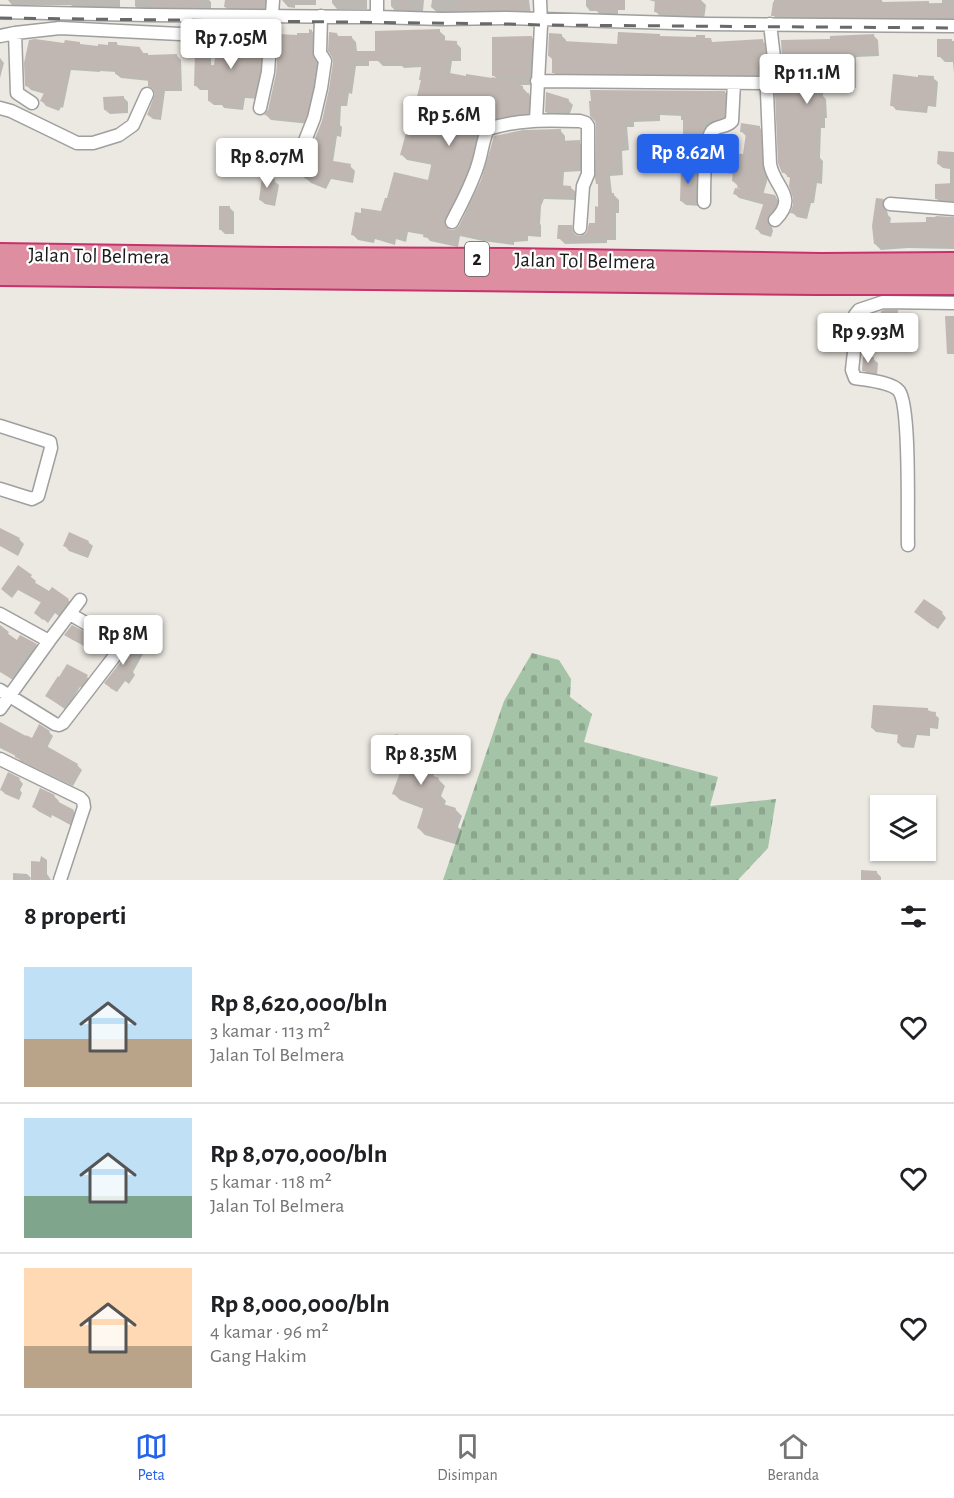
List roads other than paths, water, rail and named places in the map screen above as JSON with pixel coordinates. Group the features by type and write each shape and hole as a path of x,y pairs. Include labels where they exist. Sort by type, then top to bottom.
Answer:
{"highway":[{"name":"Jalan Tol Belmera","path":"0,255 821,265 954,264"},
{"name":"Jalan Tol Belmera","path":"0,274 954,283"}],"street":[{"path":"260,108 268,72 273,0"},
{"path":"376,0 377,17"},
{"path":"536,120 540,0"},
{"path":"0,12 954,26"},
{"path":"295,166 314,118 321,88 325,61 320,53 321,16"},
{"path":"771,24 774,58 766,68 772,173 785,193 786,202 783,212 775,220"},
{"path":"0,36 60,28 200,35"},
{"path":"15,33 17,93 32,103"},
{"path":"537,81 767,83"},
{"path":"704,202 707,144 710,133 716,127 728,126 732,122 734,83"},
{"path":"0,108 11,111 77,143 93,143 119,135 133,124 147,94"},
{"path":"452,222 471,186 488,129 536,120 580,121 588,126 588,174 583,186 580,228"},
{"path":"890,204 954,209"},
{"path":"908,545 906,434 903,402 899,390 889,384 855,378 853,375 855,315 859,310 884,302 954,303"},
{"path":"0,426 50,442 51,448 38,496 32,499 0,489"},
{"path":"0,709 4,693 49,641 80,600"},
{"path":"0,614 49,641"},
{"path":"4,693 55,724 63,723 117,653 118,648 116,642 70,614"},
{"path":"0,759 84,801 60,880"}],"railway":[{"path":"0,18 954,28"}]}
